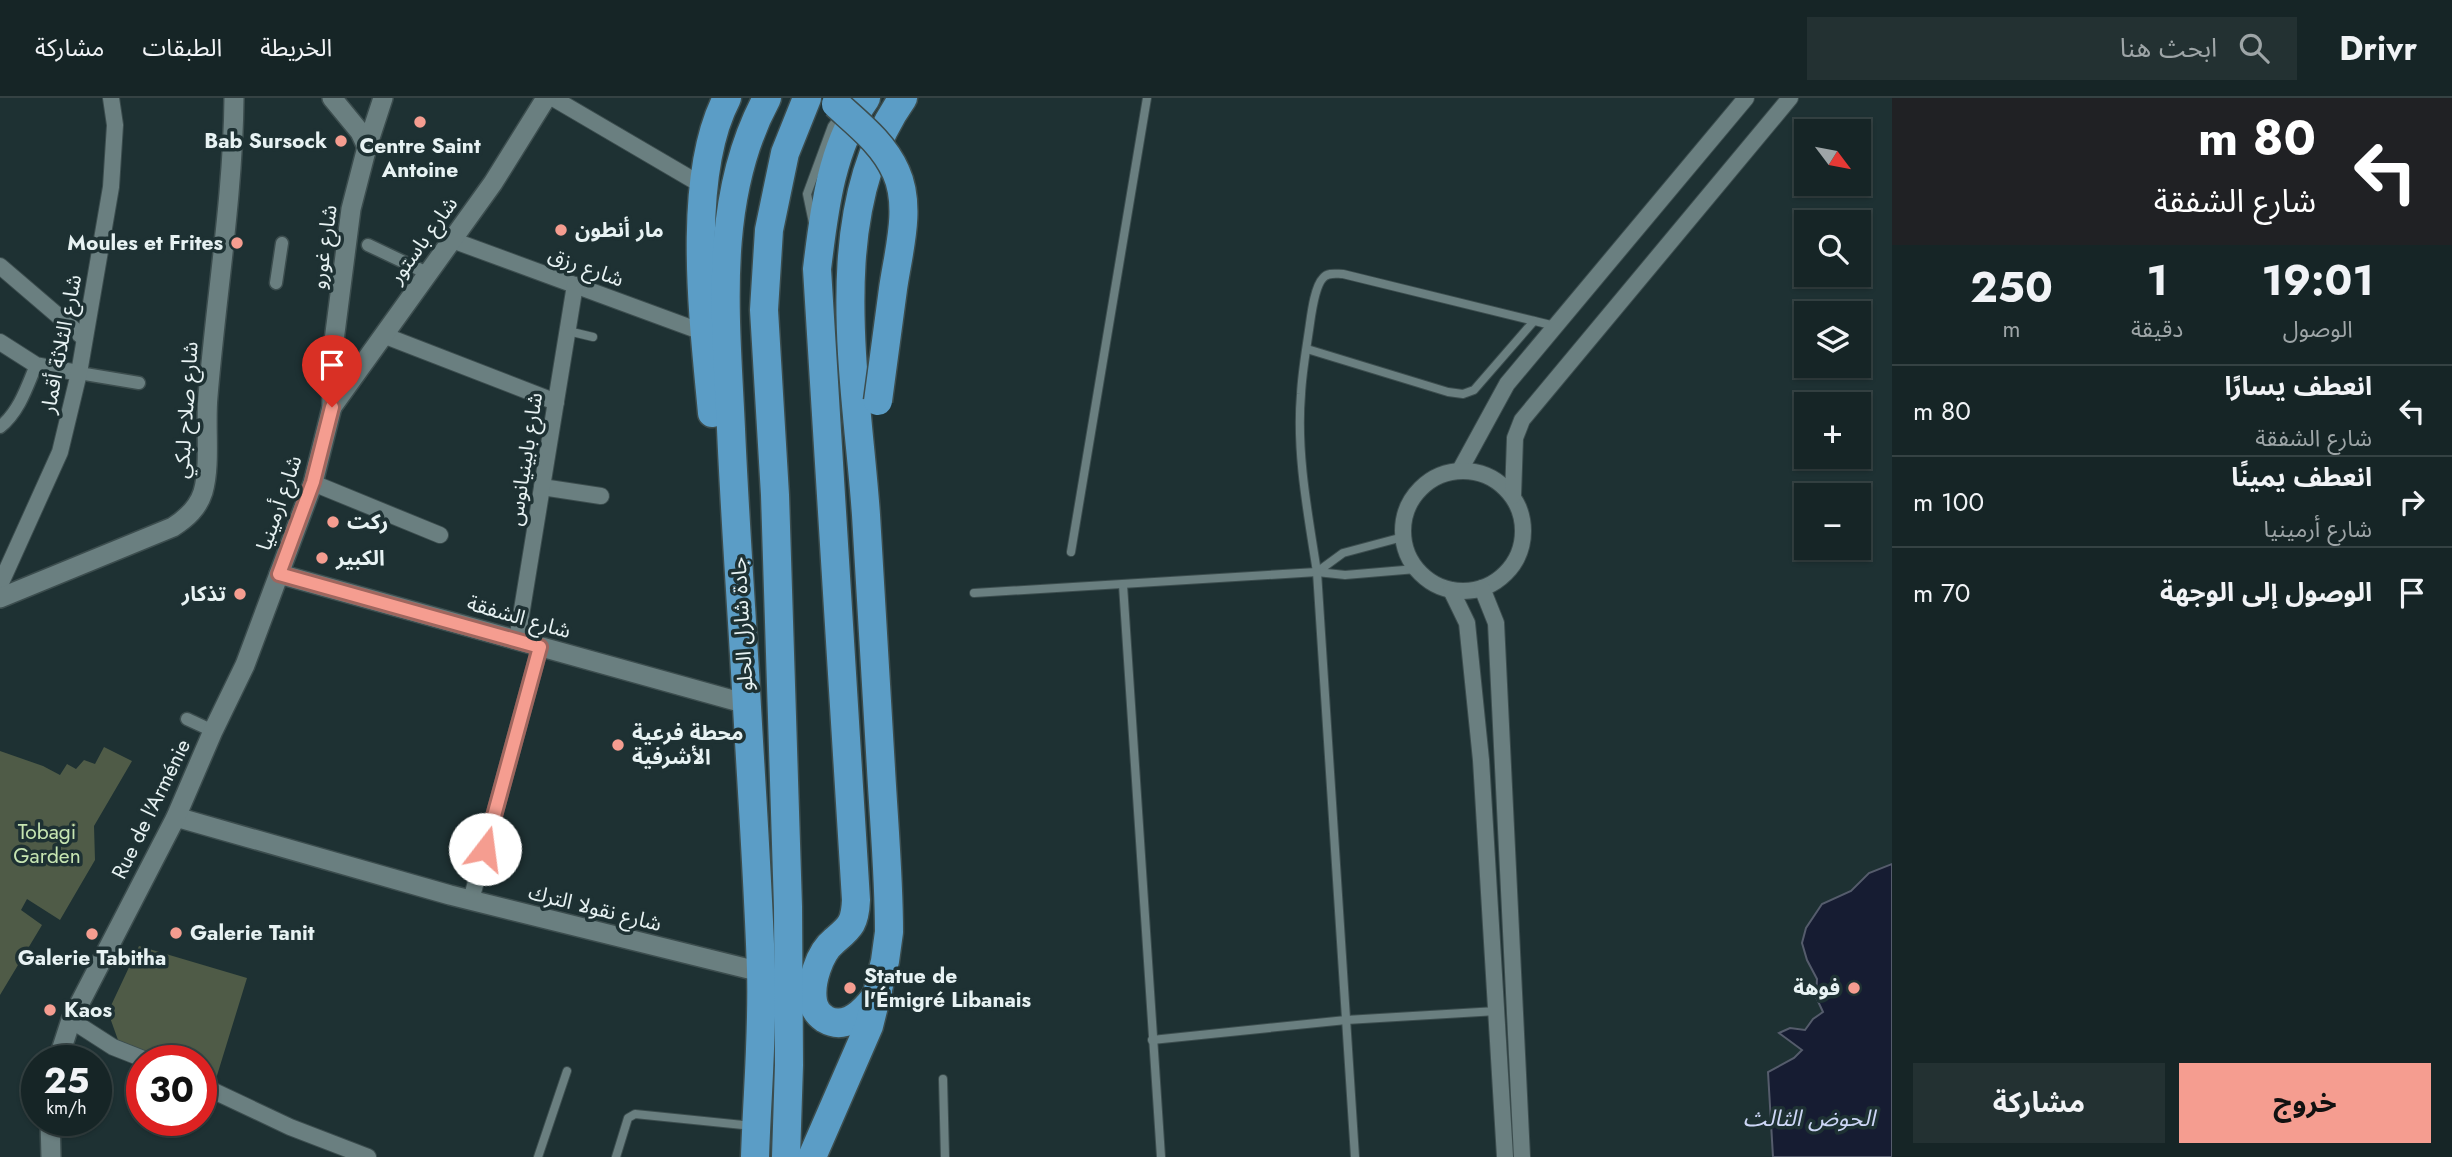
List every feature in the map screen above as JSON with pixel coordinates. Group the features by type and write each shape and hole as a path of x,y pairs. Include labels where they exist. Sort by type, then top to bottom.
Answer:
{"highway":[{"path":"727,98 711,144 705,187 701,264 718,470 738,563"},
{"name":"جادة شارل الحلو","path":"755,1157 761,972 726,327 728,224 749,136 767,98"},
{"name":"جادة شارل الحلو","path":"786,1157 789,1065 788,908 775,495 764,310 769,230 785,153 807,98"},
{"path":"866,98 847,134 832,176 823,217 817,269 856,900 852,923 846,932 833,941 821,961 813,988 815,1008 822,1017 838,1023 847,1022 861,1014 879,991"},
{"path":"812,1157 860,1049 886,961 889,910 866,514 851,323 853,259 859,210 874,150 889,118 903,98"},
{"path":"837,99 887,156 896,170 902,195 900,237 877,401 866,514"},
{"path":"788,908 809,937 818,942 833,941"}],"street":[{"name":"شارع صلاح لبكي","path":"0,598 166,531 182,522 198,505 205,483 207,398 228,200 234,98"},
{"path":"332,98 360,132 367,147"},
{"name":"شارع غورو","path":"332,407 331,364 351,209 383,98"},
{"name":"شارع باستور","path":"332,407 493,183 546,98"},
{"path":"553,98 705,187"},
{"path":"1460,470 1507,384 1746,98"},
{"path":"1513,496 1515,438 1522,420 1790,98"},
{"name":"شارع الثلاثة أقمار","path":"0,585 60,452 79,373 111,187 112,102"},
{"name":"شارع رزق","path":"452,240 705,333"},
{"path":"276,283 282,243"},
{"path":"368,244 427,273"},
{"path":"0,266 84,338"},
{"name":"شارع بابينيانوس","path":"517,640 575,285"},
{"path":"383,335 556,402"},
{"path":"4,351 36,365 139,383"},
{"path":"331,364 336,373 342,376 355,373"},
{"path":"0,427 20,402 36,365"},
{"name":"شارع أرمينيا","path":"279,574 313,482 332,407"},
{"path":"1460,470 1480,472 1499,481 1513,496 1521,510 1522,544 1514,563 1501,578 1482,588 1451,590 1426,579 1416,569 1407,554 1403,537 1404,518 1411,499 1424,484 1441,474 1460,470"},
{"path":"313,482 440,535"},
{"path":"542,487 601,496"},
{"name":"شارع الشفقة","path":"279,574 747,704"},
{"name":"Rue de l'Arménie","path":"63,1045 71,1020 176,817 245,665 279,574"},
{"path":"1482,588 1496,623 1522,1157"},
{"path":"1451,590 1467,623 1482,760 1505,1157"},
{"path":"471,900 540,647"},
{"path":"187,719 213,731"},
{"name":"شارع نقولا الترك","path":"176,817 471,900 761,972"},
{"path":"71,1020 113,1047 126,1052"},
{"path":"217,1093 290,1127 368,1157"},
{"path":"50,1136 51,1157"}],"lane":[{"path":"1071,552 1147,98"},
{"path":"819,254 807,194 832,126 837,99"},
{"path":"1355,1157 1317,572 1305,489 1300,396 1318,287 1323,277 1331,273 1343,274 1555,326"},
{"path":"1307,349 1448,392 1463,394 1474,390 1535,321"},
{"path":"568,331 593,337"},
{"path":"1317,572 1343,553 1403,537"},
{"path":"974,593 1317,572 1345,575 1416,569"},
{"path":"1123,585 1161,1157"},
{"path":"1152,1040 1346,1020 1497,1011"},
{"path":"538,1157 567,1071"},
{"path":"943,1079 945,1157"},
{"path":"616,1157 628,1118 635,1114 756,1126"}],"green space":[{"name":"Tobagi Garden","path":"104,747 132,761 94,826 95,860 60,920 27,899 21,910 42,925 0,995 0,751 60,775 67,764 76,769 84,760 95,764"},
{"path":"139,946 247,978 217,1076 217,1045 130,1045 118,1040 108,1012"}],"water":[{"name":"فوهة","path":"1892,864 1892,1157 1773,1157 1768,1072 1794,1058 1802,1050 1779,1033 1790,1028 1805,1030 1813,1019 1823,1012 1816,997 1817,979 1802,943 1806,928 1822,904 1851,891 1869,873"}],"place":[{"name":"Centre Saint Antoine","path":"420,122"},
{"name":"Bab Sursock","path":"341,141"},
{"name":"مار أنطون","path":"561,230"},
{"name":"Moules et Frites","path":"237,243"},
{"name":"ركت","path":"333,522"},
{"name":"الكبير","path":"322,558"},
{"name":"تذكار","path":"240,594"},
{"name":"محطة فرعية الأشرفية","path":"618,745"},
{"name":"Galerie Tanit","path":"176,933"},
{"name":"Galerie Tabitha","path":"92,934"},
{"name":"Statue de l'Émigré Libanais","path":"850,988"},
{"name":"فوهة","path":"1854,988"},
{"name":"Kaos","path":"50,1010"}],"route":[{"path":"332,407 313,482 279,574 540,647 485,849"}],"water label":[{"name":"الحوض الثالث","path":"1809,1118"}]}
